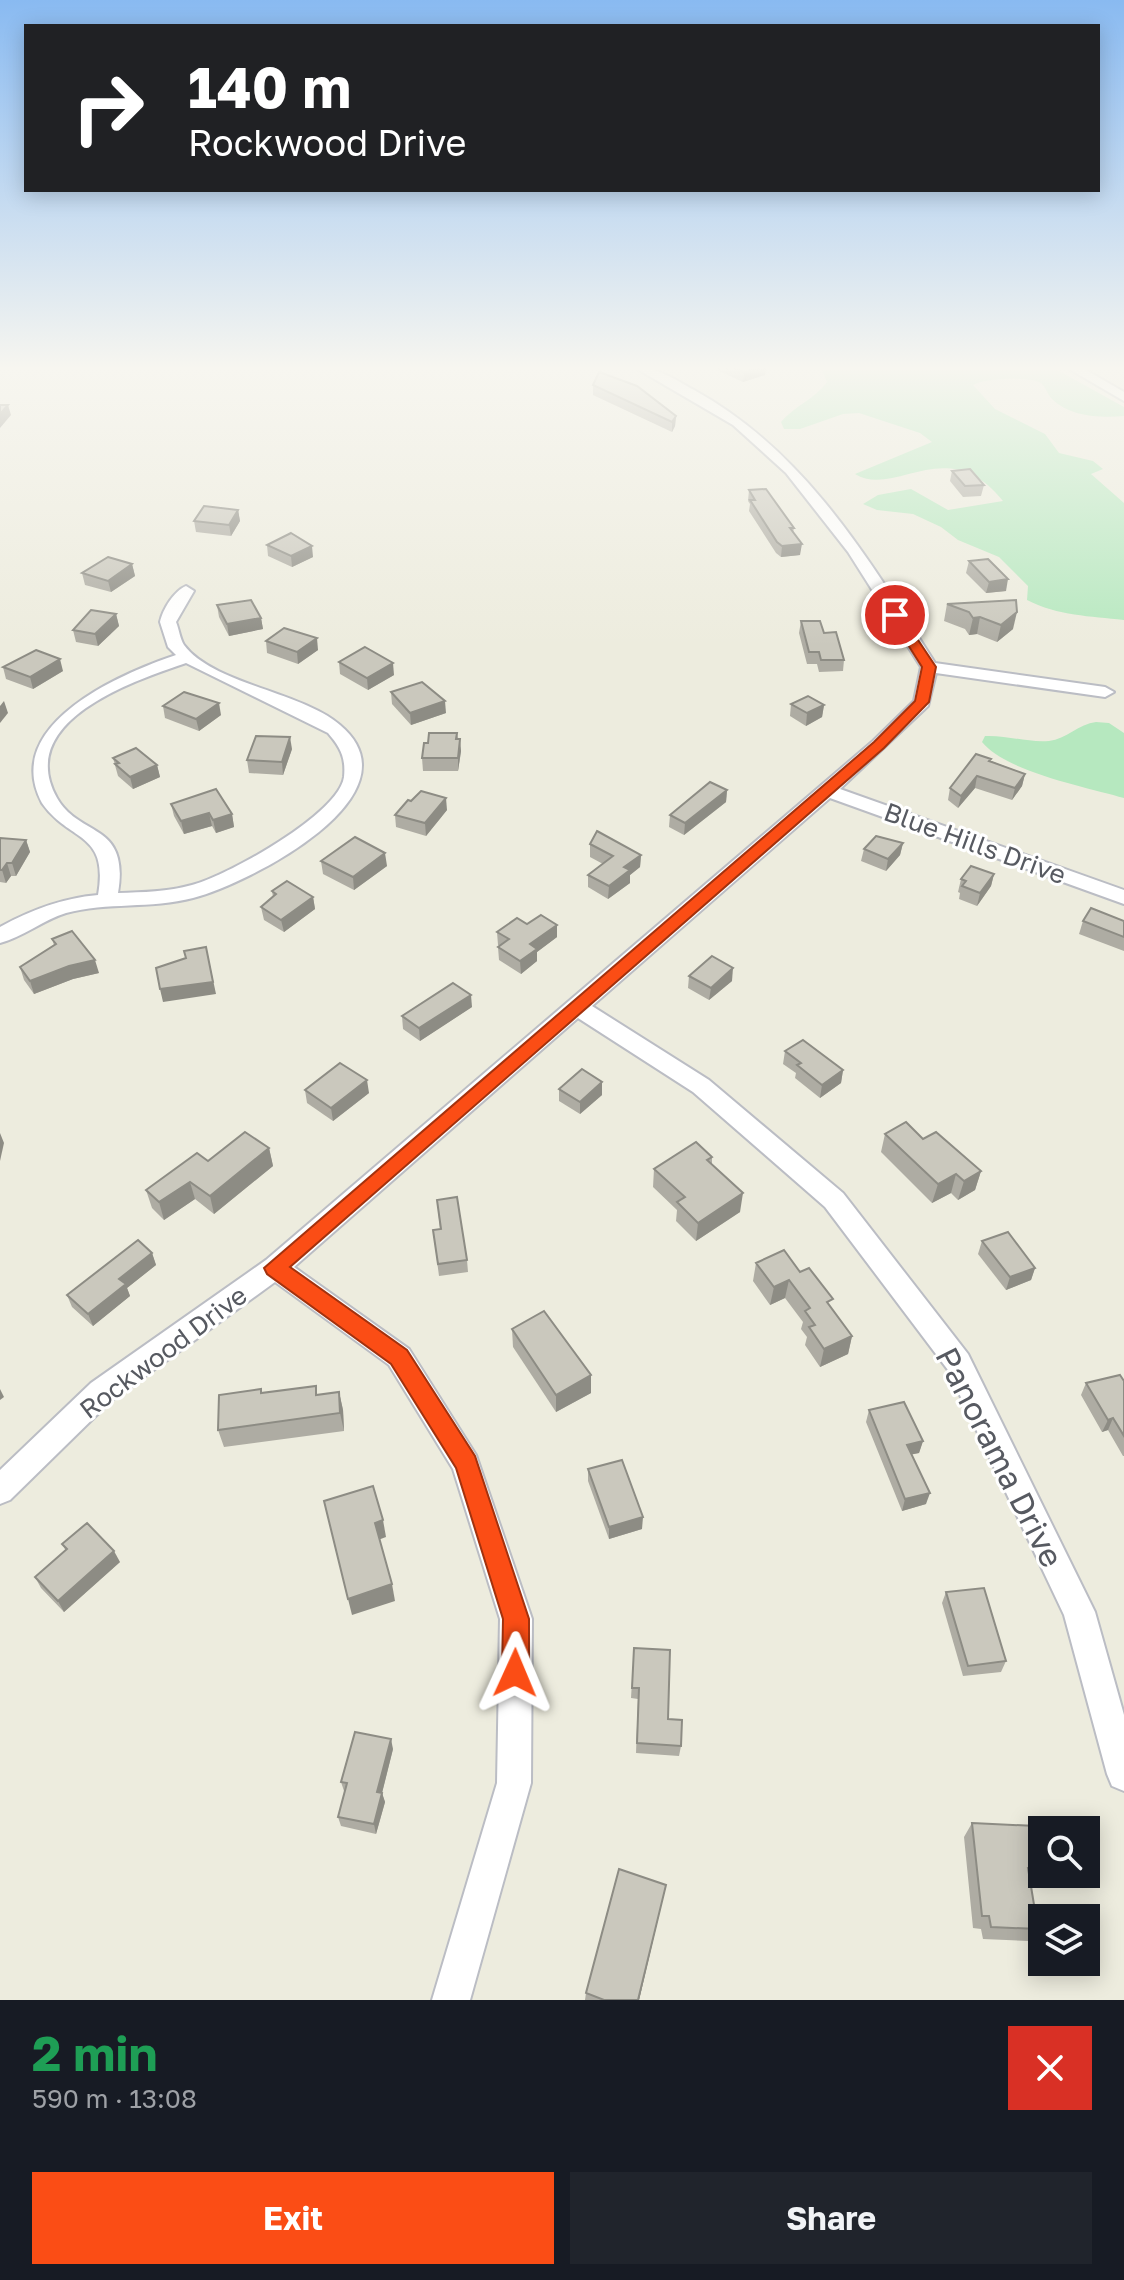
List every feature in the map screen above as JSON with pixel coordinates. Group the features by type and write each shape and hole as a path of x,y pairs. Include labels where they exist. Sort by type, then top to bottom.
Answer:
{"street":[{"path":"780,459 822,508 929,667 1105,692"},
{"path":"0,936 71,905 187,894 224,882 333,811 346,795 354,776 355,754 343,737 327,725 186,657 170,634 168,622 170,613 186,591"},
{"path":"107,901 111,871 108,854 49,801 36,777 40,740 60,716 85,698 118,682 186,657"},
{"name":"Rockwood Drive","path":"0,1490 101,1392 275,1268 879,745 922,702 929,667"},
{"name":"Blue Hills Drive","path":"826,790 1124,897"},
{"name":"Panorama Drive","path":"576,1006 701,1086 834,1200 958,1362 1079,1612 1124,1774"},
{"path":"275,1268 399,1357 466,1464 516,1619 514,1783 451,2000"}],"green space":[{"path":"890,459 1093,461 1103,469 1091,474 1124,503 1124,620 1074,614 1027,600 1028,586 999,557 958,540 941,527 913,514 877,510 863,504 878,495 911,489 948,510 1003,501 982,481 962,471 942,468 887,479 871,479 855,474"},
{"path":"1096,722 1109,723 1124,733 1124,798 1028,770 993,753 982,742 985,736 1049,741"}],"building":[{"path":"970,469 984,485 965,486 952,471"},
{"path":"766,489 802,544 782,546 777,542 750,500 755,500 749,490"},
{"path":"204,506 238,510 229,525 194,521"},
{"path":"291,533 312,546 291,556 267,545"},
{"path":"108,557 132,564 108,581 82,573"},
{"path":"988,559 1008,579 989,582 969,561"},
{"path":"251,600 261,618 227,624 217,605"},
{"path":"1016,600 1017,612 1001,625 980,617 973,618 969,612 947,604"},
{"path":"91,610 116,614 95,634 73,630"},
{"path":"801,621 820,621 824,633 836,632 844,660 821,660 819,652 809,652"},
{"path":"284,628 317,638 297,652 266,641"},
{"path":"365,647 393,663 367,678 339,662"},
{"path":"36,650 60,659 30,677 3,667"},
{"path":"422,682 445,701 410,713 391,692"},
{"path":"184,692 219,703 196,719 163,706"},
{"path":"808,696 824,705 807,713 791,704"},
{"path":"429,733 457,733 456,739 460,739 458,758 422,758"},
{"path":"256,736 290,737 282,762 247,760"},
{"path":"136,748 157,765 130,777 115,764 119,763 113,758"},
{"path":"976,754 1025,774 1015,788 977,776 961,796 950,788"},
{"path":"710,782 727,790 685,823 670,815"},
{"path":"216,789 232,814 213,820 209,813 181,821 171,804"},
{"path":"421,791 446,798 425,823 395,815 408,800 411,801"},
{"path":"597,831 641,855 624,867 630,870 609,886 588,875 613,856 590,844"},
{"path":"876,836 903,843 888,859 864,849"},
{"path":"355,837 385,853 353,877 321,861"},
{"path":"0,838 26,840 12,863 7,863 2,870 0,870"},
{"path":"971,866 994,874 980,893 962,886 966,881 961,879"},
{"path":"287,881 313,897 281,920 261,907 276,894 272,891"},
{"path":"1091,908 1124,921 1124,937 1083,921"},
{"path":"541,915 557,925 530,944 537,949 520,961 498,947 509,939 497,932 517,918 527,924"},
{"path":"72,931 95,960 30,981 20,967 56,944 52,939"},
{"path":"206,947 213,982 160,989 156,968 186,958 184,951"},
{"path":"712,956 733,968 711,988 689,976"},
{"path":"453,983 471,995 419,1028 402,1016"},
{"path":"803,1040 843,1070 822,1085 785,1051"},
{"path":"340,1063 367,1080 331,1108 305,1090"},
{"path":"582,1069 602,1082 580,1102 559,1089"},
{"path":"906,1122 923,1139 936,1132 981,1171 964,1181 956,1174 938,1184 885,1134"},
{"path":"245,1132 269,1148 210,1196 190,1182 159,1202 146,1190 197,1153 208,1161"},
{"path":"696,1142 712,1157 707,1160 743,1193 698,1223 677,1202 685,1197 654,1169"},
{"path":"457,1197 467,1260 438,1264 433,1230 441,1229 437,1200"},
{"path":"1008,1232 1035,1268 1010,1277 982,1241"},
{"path":"138,1240 152,1253 119,1279 126,1284 88,1314 67,1295"},
{"path":"784,1250 800,1272 809,1268 833,1299 827,1302 852,1336 824,1349 809,1327 815,1325 805,1311 810,1308 789,1280 774,1287 756,1263"},
{"path":"544,1311 591,1375 556,1395 512,1329"},
{"path":"1120,1375 1124,1381 1124,1436 1113,1418 1108,1420 1086,1383"},
{"path":"316,1386 316,1395 339,1392 340,1413 218,1430 219,1395"},
{"path":"904,1402 923,1441 907,1445 930,1493 905,1499 869,1410"},
{"path":"622,1460 643,1517 609,1527 588,1469"},
{"path":"373,1486 383,1520 375,1523 392,1584 348,1599 324,1501"},
{"path":"87,1523 114,1551 58,1601 35,1577 67,1549 62,1544"},
{"path":"984,1588 1006,1661 968,1666 946,1592"},
{"path":"634,1648 670,1650 668,1719 682,1720 681,1746 637,1743 639,1688 632,1688"},
{"path":"355,1732 391,1739 377,1792 382,1793 374,1824 338,1817 347,1783 341,1782"},
{"path":"972,1823 1028,1826 1028,1888 1031,1888 1034,1904 1028,1904 1028,1929 991,1927 989,1916 982,1916"},
{"path":"619,1869 666,1885 638,2000 604,2000 586,1993"}],"route":[{"path":"515,1673 516,1619 466,1464 399,1357 275,1268 879,745 922,702 929,667 895,615"}]}
